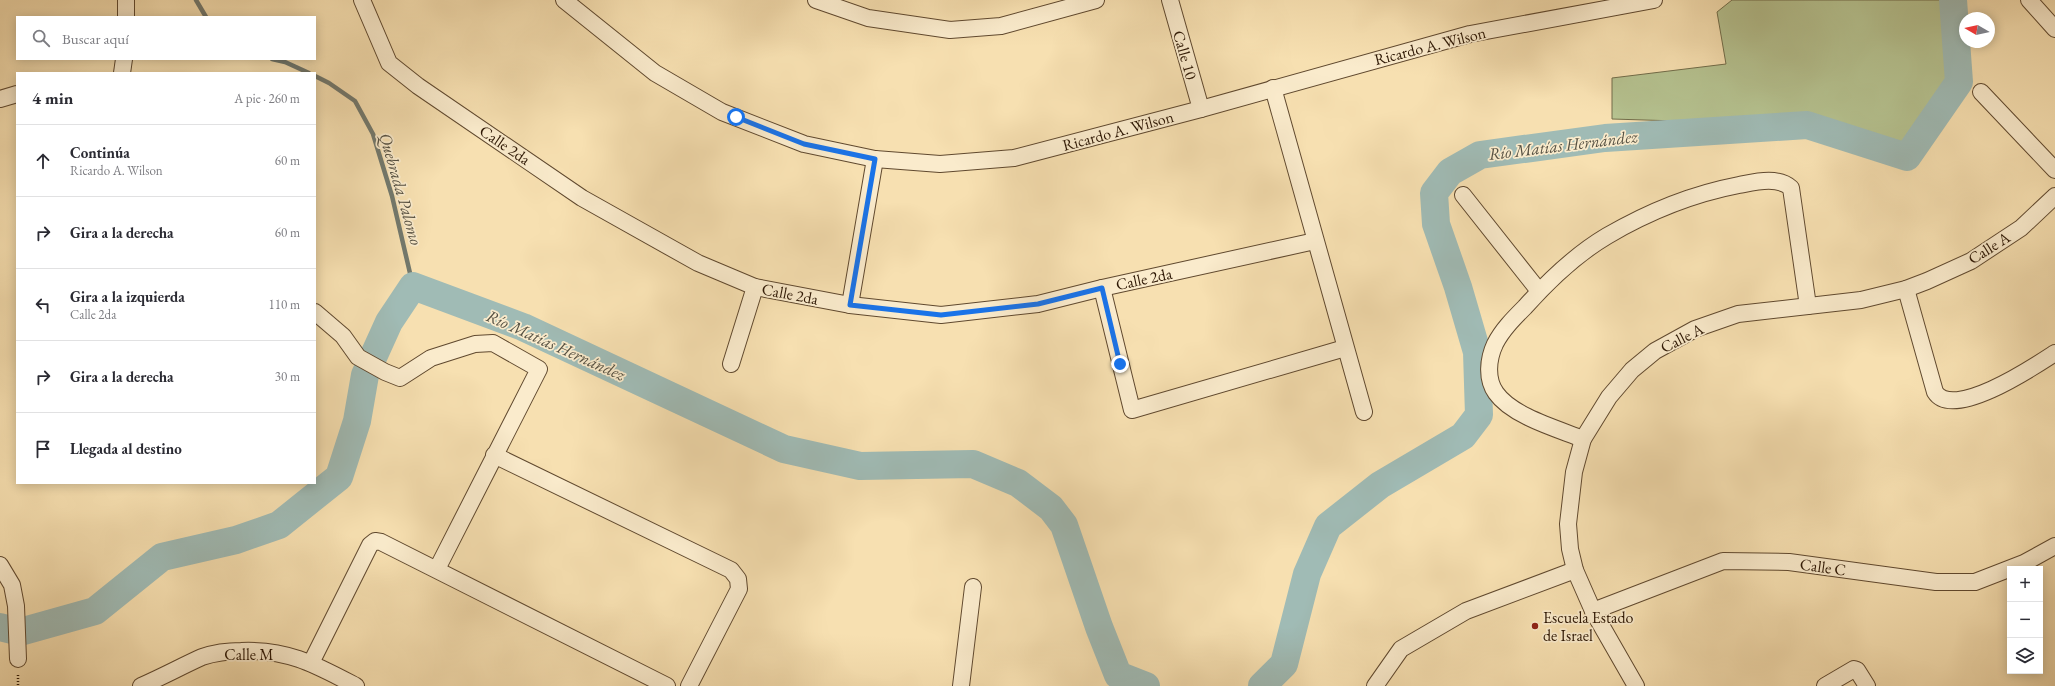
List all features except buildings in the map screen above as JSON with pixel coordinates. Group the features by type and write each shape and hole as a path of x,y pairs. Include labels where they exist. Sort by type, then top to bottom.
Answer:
{"street":[{"path":"126,0 126,16"},
{"name":"Calle 2da","path":"362,0 389,63 418,86 582,198 698,263 755,287 850,305 941,315 1038,304 1102,288 1315,241"},
{"name":"Ricardo A. Wilson","path":"564,0 655,73 722,112 804,144 875,159 940,164 1014,158 1201,109 1470,34 1654,0"},
{"path":"816,0 868,18 950,30 1001,26 1096,0"},
{"name":"Calle 10","path":"1170,0 1201,109"},
{"path":"2029,0 2055,29"},
{"path":"122,72 124,60"},
{"path":"1273,88 1364,412"},
{"path":"1981,92 2055,170"},
{"path":"0,99 16,94"},
{"path":"850,305 875,159"},
{"path":"1583,439 1526,416 1503,401 1492,388 1488,364 1495,345 1505,328 1539,291 1571,260 1607,236 1681,200 1720,188 1746,184 1786,183 1791,188 1808,306"},
{"path":"1463,195 1539,291"},
{"name":"Calle A","path":"1636,686 1593,611 1575,570 1570,549 1568,524 1574,472 1583,439 1609,397 1632,370 1655,351 1695,328 1738,314 1861,300 1906,289 1927,282 1972,261 2021,228 2055,196"},
{"path":"731,364 755,287"},
{"path":"1102,288 1132,410 1346,348"},
{"path":"1906,289 1935,392 1941,398 1950,401 1967,399 2018,377 2055,353"},
{"path":"316,313 343,336 358,357 385,372 400,378 431,358 475,344 493,343 539,369 437,569"},
{"path":"494,455 731,570 738,579 739,589 689,686"},
{"path":"311,663 370,544 374,541 380,542 437,569 667,686"},
{"name":"Calle C","path":"1593,611 1723,561 1789,562 1936,582 1975,582 2024,563 2055,546"},
{"path":"0,565 12,585 16,606 18,660"},
{"path":"1375,686 1401,648 1466,612 1575,570"},
{"path":"961,686 973,586"},
{"name":"Calle M","path":"141,686 203,657 228,651 259,650 286,654 311,663 356,686"},
{"path":"1825,686 1854,669 1857,670 1867,686"}],"green space":[{"path":"1732,0 1953,0 1959,82 1907,157 1807,125 1612,119 1612,78 1726,64 1717,12"}],"waterway":[{"name":"Quebrada Palomo","path":"196,0 205,16"},
{"name":"Río Matías Hernández","path":"1262,686 1284,664 1307,574 1328,526 1380,485 1463,436 1479,415 1477,352 1458,287 1436,224 1434,193 1450,172 1480,155 1605,138 1807,125 1907,157 1959,82 1953,0"},
{"name":"Quebrada Palomo","path":"276,60 285,62 307,72"},
{"name":"Quebrada Palomo","path":"316,76 329,83 355,101 373,134 392,196 413,286"},
{"name":"Río Matías Hernández","path":"0,627 20,632 95,611 162,557 236,540 279,525 339,477 357,421 365,375 389,322 413,286 523,327 784,449 860,466 973,464 1018,483 1051,508 1064,525 1099,627 1118,675 1146,686"}],"place":[{"name":"Escuela Estado de Israel","path":"1535,626"}],"route":[{"path":"736,117 804,144 875,159 850,305 941,315 1038,304 1102,288 1120,364"}]}
